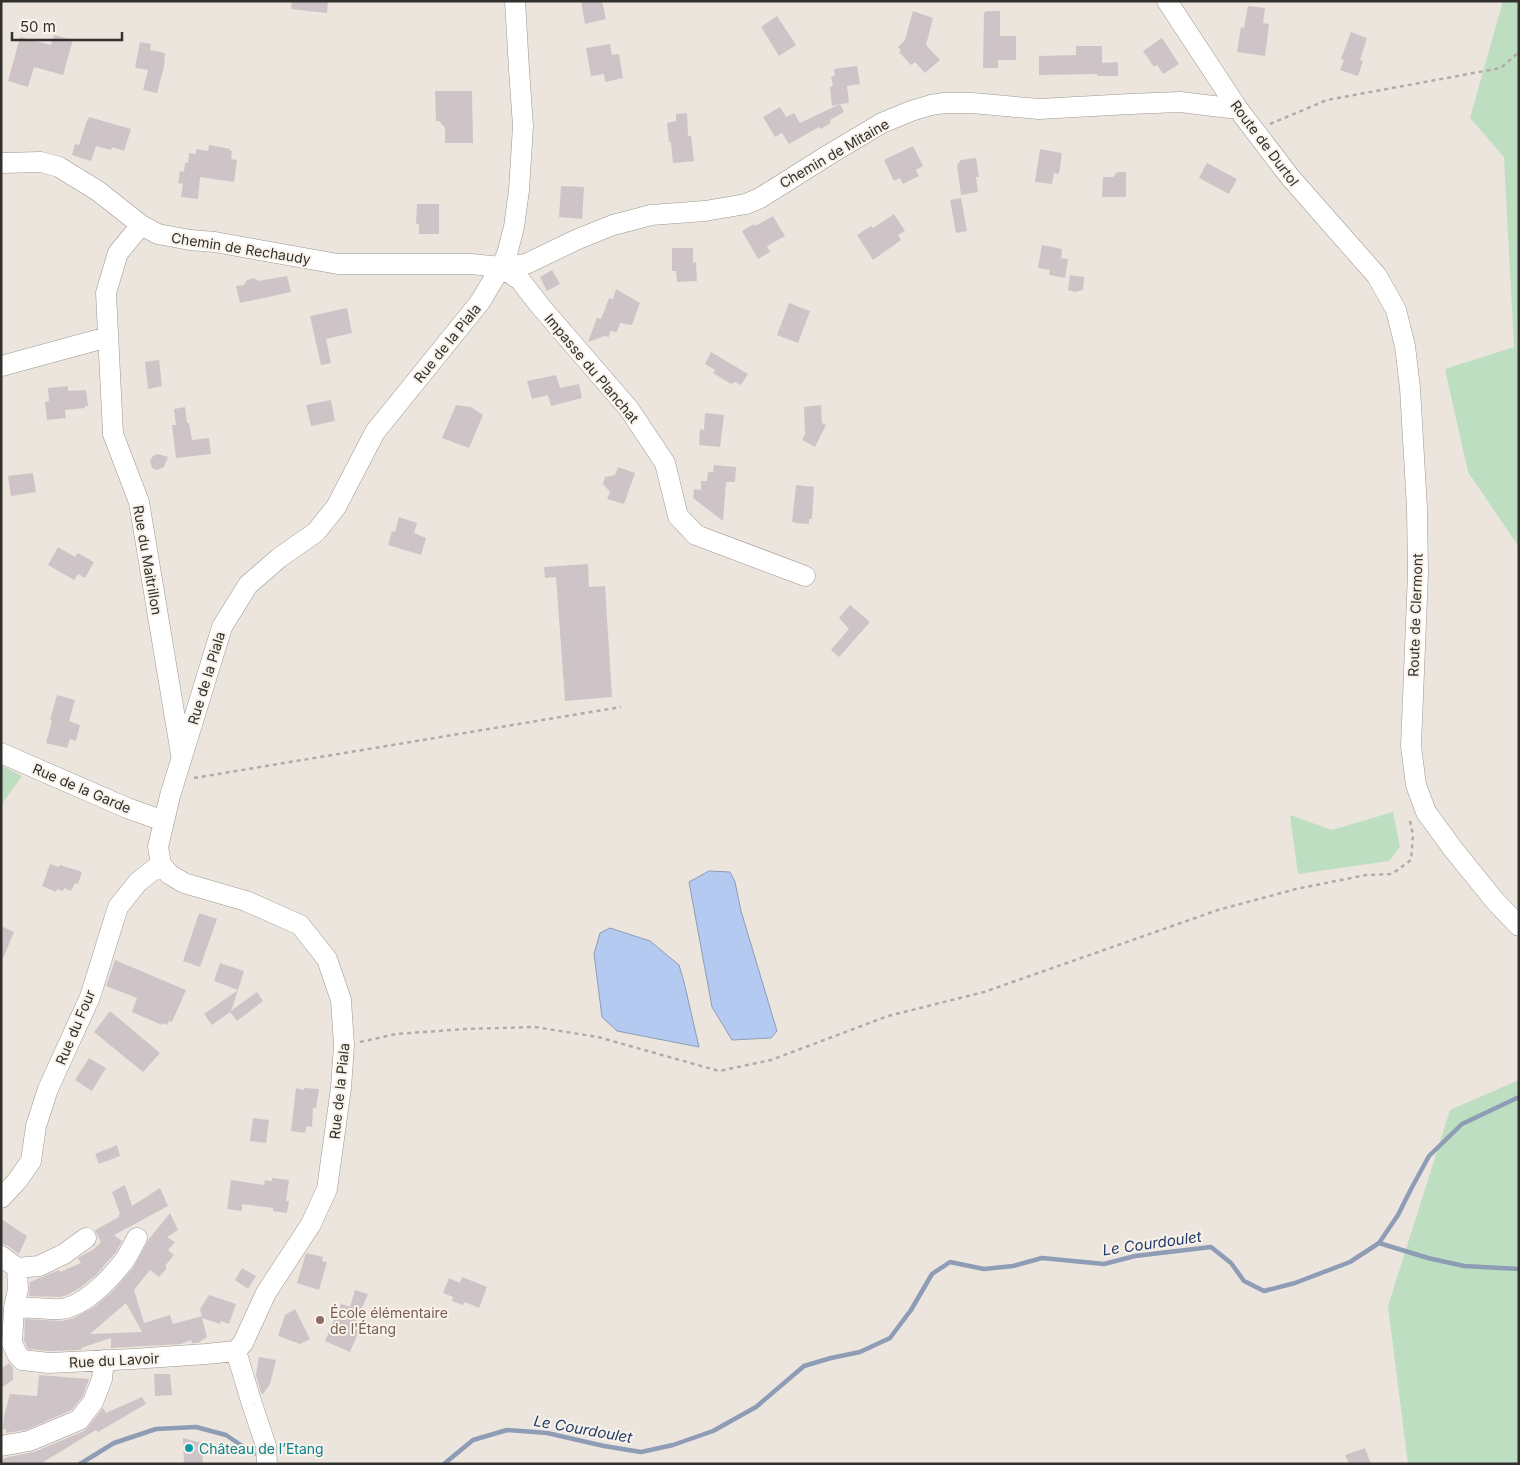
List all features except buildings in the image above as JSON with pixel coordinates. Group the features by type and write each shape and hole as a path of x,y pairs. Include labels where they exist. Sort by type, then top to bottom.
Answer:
{"street":[{"name":"Rue de la Piala","path":"236,1351 242,1343 266,1293 311,1224 327,1189 341,1088 344,1045 341,1000 327,959 300,925 246,901 184,882 169,874 161,864 158,847 175,781 222,627 248,585 279,558 316,532 336,507 375,432 480,302 507,254 520,190 523,126 518,69 516,1"},
{"name":"Route de Durtol","path":"1166,1 1238,109 1290,177 1377,276"},
{"name":"Chemin de Mitaine","path":"501,266 526,264 578,239 613,225 651,215 705,211 746,204 760,198 882,123 931,105 972,103 1039,109 1180,102 1238,109"},
{"name":"Chemin de Rechaudy","path":"1,163 41,162 59,167 98,191 141,225 158,234 338,264 471,264 501,266"},
{"name":"Rue du Maitrillon","path":"141,225 118,253 106,293 113,434 139,502 182,758"},
{"name":"Impasse du Planchat","path":"501,266 520,280 541,307 630,409 665,463 678,516 696,536 806,576"},
{"name":"Route de Clermont","path":"1377,276 1396,310 1405,346 1410,388 1417,508 1418,572 1411,746 1416,785 1426,812 1442,834 1495,902 1519,926"},
{"path":"1,366 108,337"},
{"name":"Rue de la Garde","path":"1,753 119,804 164,821"},
{"name":"Rue du Four","path":"1,1198 17,1181 31,1161 36,1126 48,1088 70,1044 90,997 118,906 138,882 161,864"},
{"path":"1,1256 17,1268 39,1266 64,1254 86,1238"},
{"path":"14,1308 28,1306 62,1308 83,1300 99,1288 124,1260 137,1238"},
{"path":"7,1348 18,1289 17,1268"},
{"name":"Rue du Lavoir","path":"7,1348 22,1360 49,1364 236,1351"},
{"path":"236,1351 266,1446 267,1464"},
{"path":"1,1446 28,1441 79,1420 93,1402 102,1380 104,1360"}],"path":[{"path":"1255,131 1327,100 1501,68 1519,52"},
{"path":"175,781 621,707"},
{"path":"344,1045 396,1034 465,1029 535,1027 598,1037 719,1071 771,1060 888,1016 984,992 1218,910 1305,887 1366,875 1392,874 1411,860 1413,835 1409,815"}],"green space":[{"path":"1503,1 1519,1 1519,547 1468,472 1445,369 1514,347 1504,157 1470,118"},
{"path":"1,765 22,776 1,805"},
{"path":"1393,812 1400,847 1389,861 1298,874 1290,815 1332,830"},
{"path":"1519,1080 1519,1464 1408,1464 1388,1306 1450,1110"}],"water":[{"path":"709,871 730,872 735,882 741,911 777,1031 771,1038 732,1040 712,1007 689,882"},
{"path":"610,928 650,941 679,965 699,1047 617,1031 602,1017 594,954 600,933"}],"waterway":[{"name":"Le Courdoulet","path":"444,1464 473,1440 507,1430 547,1433 641,1452 673,1445 713,1431 756,1407 804,1366 860,1352 890,1338 911,1310 932,1274 950,1262 984,1269 1013,1266 1042,1258 1104,1264 1135,1256 1211,1247 1231,1263 1244,1281 1264,1291 1295,1283 1350,1262 1379,1243 1398,1215 1429,1156 1462,1124 1519,1097"},
{"path":"1379,1243 1428,1258 1464,1266 1519,1269"},
{"name":"Le Courdoulet","path":"80,1464 114,1443 156,1429 196,1427 226,1435 254,1454"}],"place":[{"name":"École élémentaire de l'Étang","path":"320,1320"},
{"name":"Château de l’Etang","path":"189,1448"}]}
